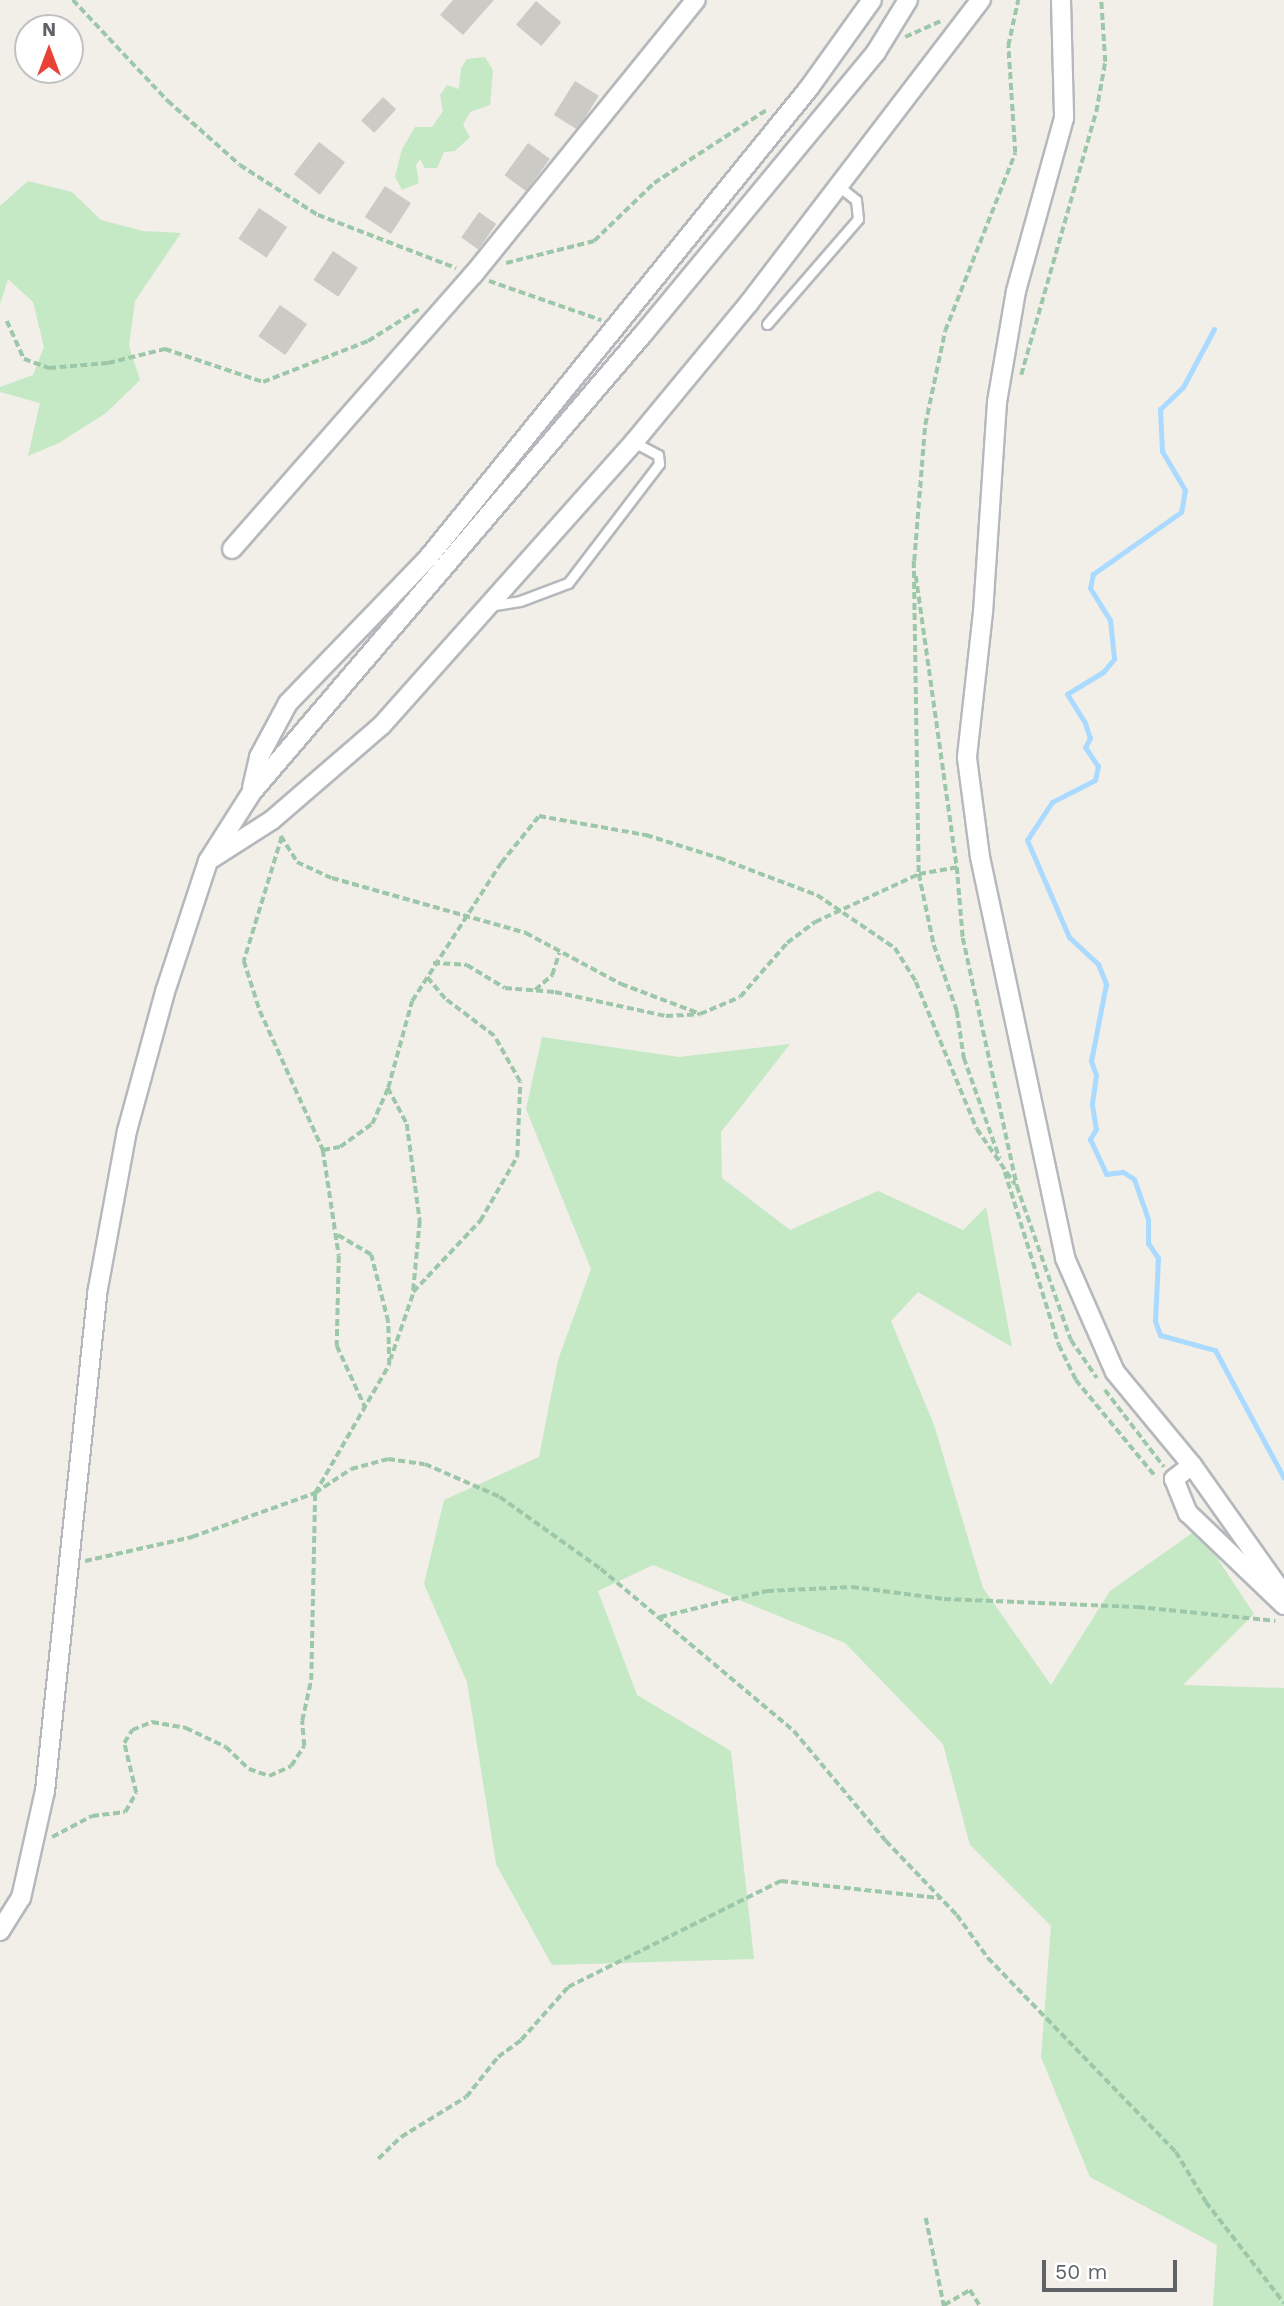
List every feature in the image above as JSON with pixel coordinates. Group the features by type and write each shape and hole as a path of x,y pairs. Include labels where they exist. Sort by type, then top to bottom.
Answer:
{"street":[{"path":"232,549 473,275 696,0"},
{"path":"251,792 259,757 288,703 428,558 809,88 872,0"},
{"path":"0,1931 21,1898 35,1847 69,1564 97,1294 127,1131 208,860 251,792 652,324 876,52 908,0"},
{"path":"208,860 272,820 382,725 634,442 839,186 981,0"},
{"path":"1062,0 1064,118 1016,291 998,402 983,612 967,758 980,857 1065,1258 1115,1372 1192,1465 1284,1595"},
{"path":"1192,1465 1168,1481 1188,1513 1284,1605"}],"lane":[{"path":"767,324 858,219 856,200 839,186"},
{"path":"488,606 520,601 568,583 659,464 658,455 634,442"}],"path":[{"path":"74,0 99,22 168,101 240,165 318,215 473,275 615,324"},
{"path":"1018,0 1008,46 1015,153 945,331 925,425 914,561 919,874 934,945 957,1011 964,1058 1004,1167 1059,1345 1076,1380 1168,1481"},
{"path":"1019,382 1096,112 1105,62 1101,0"},
{"path":"914,561 957,867 963,938 1017,1186 1071,1340 1168,1481"},
{"path":"323,1150 340,1147 372,1124 388,1088 401,1031 433,963 471,916 501,863 539,816 658,839 817,895 895,948 916,982 977,1129 1017,1186"},
{"path":"272,820 296,862 332,878 526,933 621,984 700,1014"},
{"path":"282,837 244,961 260,1011 323,1150 339,1255 337,1346 365,1407"},
{"path":"433,963 467,965 505,988 535,990 666,1016 700,1014 740,997 787,943 842,910 919,874 957,867"},
{"path":"535,990 552,975 559,953"},
{"path":"413,1292 480,1221 517,1157 520,1082 494,1036 445,999 426,976"},
{"path":"35,1847 92,1816 125,1812 136,1793 124,1743 132,1730 152,1722 186,1728 226,1747 249,1769 269,1776 291,1766 304,1746 302,1721 311,1680 315,1493 389,1364 413,1292 420,1221 407,1124 388,1088"},
{"path":"335,1234 371,1255 388,1322 389,1364"},
{"path":"69,1564 192,1537 315,1493 351,1469 388,1459 425,1464 500,1497 660,1617 685,1644 794,1731 886,1841 941,1898 988,1958 1176,2152 1206,2202 1284,2303"},
{"path":"660,1617 767,1591 852,1587 944,1599 1138,1607 1284,1622"},
{"path":"378,2159 401,2137 466,2097 498,2057 521,2040 568,1987 781,1881 941,1898"},
{"path":"926,2218 944,2305 970,2290 980,2306"}],"green space":[{"path":"485,57 493,70 490,105 470,112 463,125 470,137 455,151 444,152 437,168 425,168 420,159 416,165 419,183 402,190 395,177 402,149 415,127 432,127 443,111 440,95 447,85 459,89 461,68 467,59"},
{"path":"28,181 72,192 101,220 143,231 181,233 135,301 129,346 140,380 106,413 59,443 28,456 40,403 0,392 0,387 33,375 44,347 33,302 8,279 0,304 0,206"},
{"path":"542,1037 679,1057 790,1044 721,1132 722,1178 790,1230 878,1191 963,1230 986,1207 1012,1347 918,1292 891,1321 934,1425 983,1588 1051,1685 1110,1591 1198,1529 1254,1614 1183,1685 1284,1688 1284,2306 1213,2306 1217,2245 1090,2177 1041,2057 1051,1926 970,1845 943,1744 845,1643 653,1565 598,1591 637,1695 731,1751 754,1959 552,1965 496,1864 467,1682 424,1584 444,1500 539,1457 558,1360 591,1269 526,1109"}],"building":[{"path":"453,0 494,0 463,35 440,15"},
{"path":"536,1 561,22 541,46 516,25"},
{"path":"575,81 599,96 578,130 554,115"},
{"path":"383,97 396,109 374,133 361,120"},
{"path":"319,142 345,162 320,195 294,174"},
{"path":"528,143 550,159 526,191 504,175"},
{"path":"385,186 411,203 391,234 365,217"},
{"path":"259,208 287,227 266,258 238,239"},
{"path":"479,212 496,224 478,249 461,237"},
{"path":"333,251 358,268 338,297 313,280"},
{"path":"280,305 307,324 285,355 258,336"}],"waterway":[{"path":"1214,329 1183,387 1160,409 1162,451 1185,490 1181,512 1093,574 1090,588 1110,620 1114,659 1103,672 1067,694 1085,723 1090,738 1085,747 1098,766 1095,780 1052,802 1027,840 1069,937 1098,964 1106,984 1091,1061 1096,1075 1092,1105 1096,1129 1090,1139 1106,1174 1123,1172 1134,1179 1148,1219 1148,1243 1158,1258 1155,1321 1160,1335 1215,1350 1284,1478"}]}
